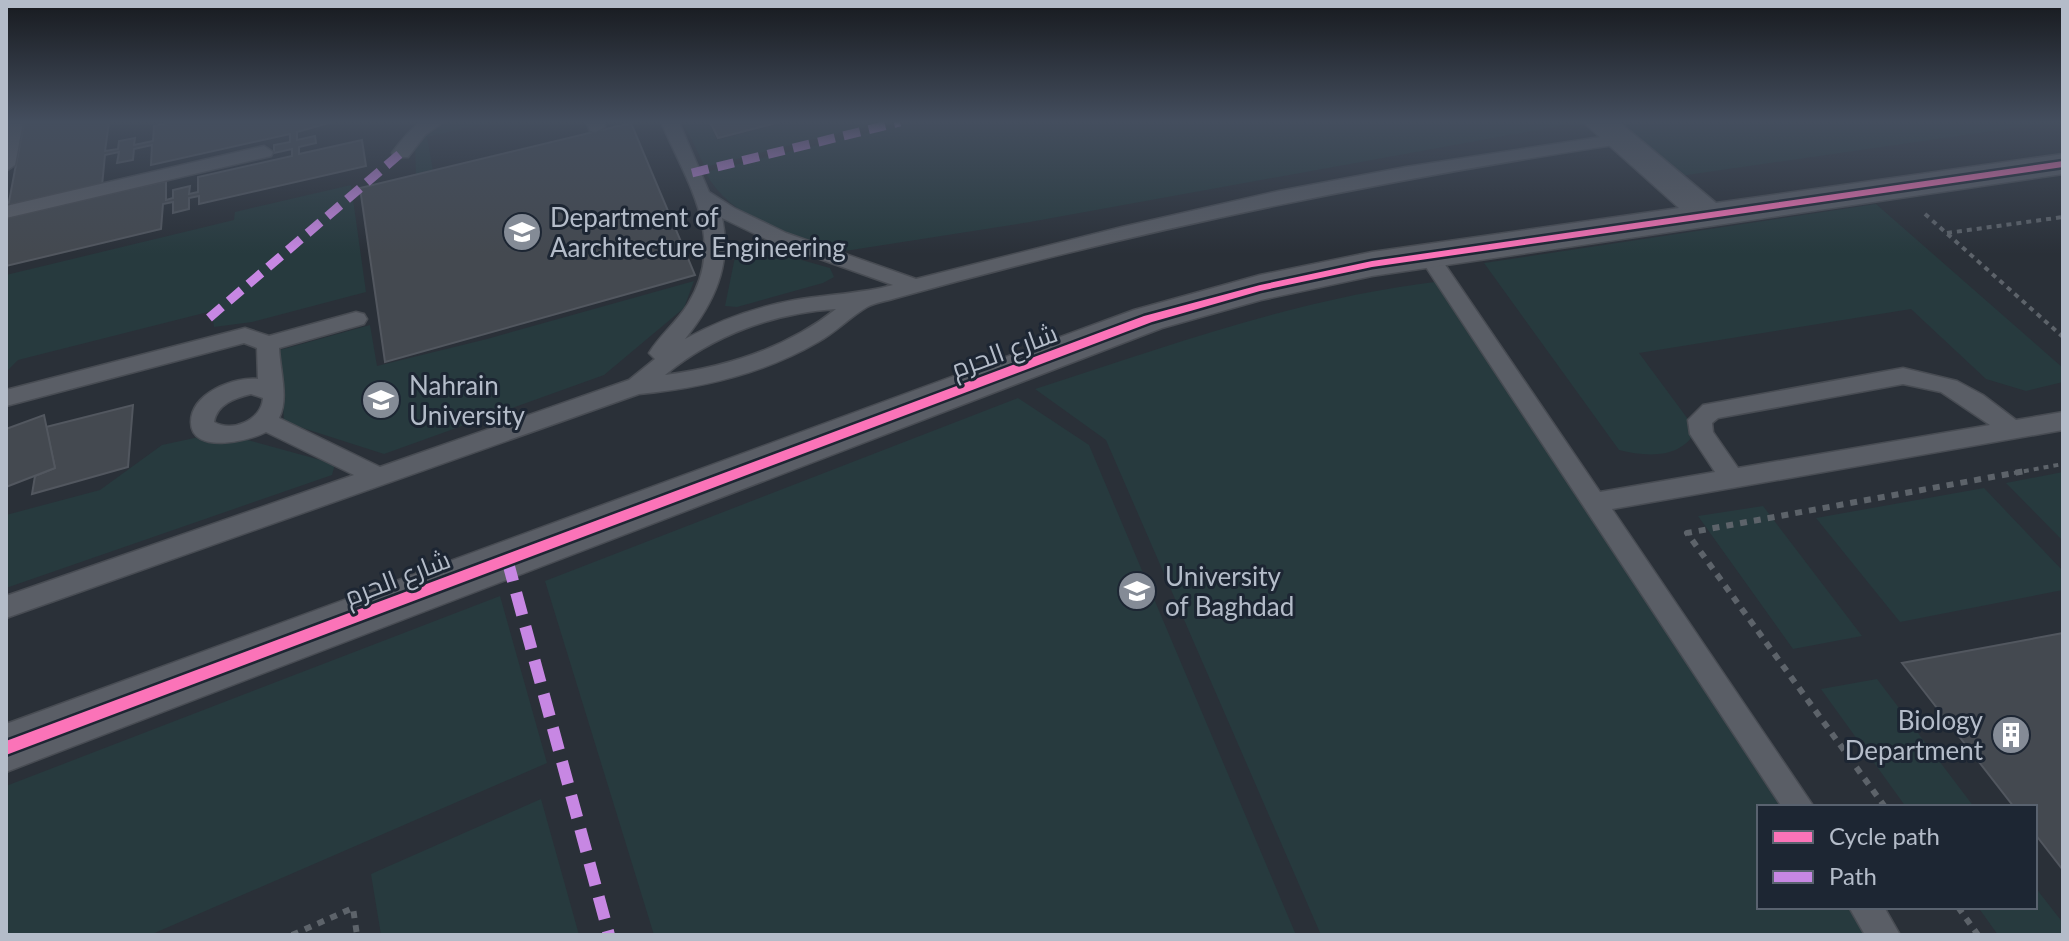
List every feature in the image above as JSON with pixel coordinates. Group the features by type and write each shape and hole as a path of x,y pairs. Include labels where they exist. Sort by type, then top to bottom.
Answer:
{"street":[{"path":"1651,166 1706,213"},
{"name":"شارع الحرم","path":"6,748 1148,319 1288,281 1428,255 2049,166"}],"lane":[{"path":"6,212 204,166"},
{"path":"611,395 679,334 700,303 713,273 717,245 713,218 689,166"},
{"path":"637,386 667,359 701,337 779,309 821,302 861,301 1103,237 1282,196 1443,166"},
{"path":"701,195 726,215 761,231 914,286"},
{"path":"1428,255 1798,805"},
{"path":"6,607 637,386 712,376 770,358 812,338 861,301"},
{"path":"6,398 245,335 268,344 356,319"},
{"path":"268,344 270,391 276,401 264,421 227,435 215,435 202,425 207,408 227,393 251,386 270,391"},
{"path":"1731,477 1702,434 1700,420 1711,411 1903,376 1926,377 1948,384 1972,396 2012,430"},
{"path":"264,421 379,477"},
{"path":"1596,502 2063,421"},
{"path":"1866,909 1884,935"}],"path":[{"path":"1895,187 2063,337"},
{"path":"1946,233 2063,217"},
{"path":"1884,805 1687,533 2063,464"},
{"path":"292,935 353,908 357,935"},
{"path":"1959,909 1978,935"}],"green space":[{"path":"416,166 432,166 433,171 416,175"},
{"path":"730,166 1339,166 1030,222 845,251 785,234 747,215 730,203 705,172"},
{"path":"1668,166 1750,166 1680,176"},
{"path":"351,185 366,292 252,322 214,327 212,311 18,360 6,372 6,275 234,220 235,212"},
{"path":"1876,204 2063,368 2063,382 2026,391 1986,379 1911,309 1639,353 1696,430 1682,446 1663,454 1619,450 1484,263"},
{"path":"744,247 759,248 830,268 834,277 823,283 737,307 725,306 735,257"},
{"path":"694,281 684,308 604,375 384,454 284,422 280,350 370,325 377,366 487,339"},
{"path":"1442,281 1786,805 1757,805 1757,909 1854,909 1871,935 1321,935 1106,440 1035,389 1236,325 1389,289"},
{"path":"1018,398 1089,445 1296,935 654,935 545,581"},
{"path":"199,437 237,437 335,464 332,475 6,588 6,515 100,490 162,445"},
{"path":"2063,472 2063,541 2006,483"},
{"path":"1984,488 2063,571 2063,590 1900,622 1816,518"},
{"path":"1763,506 1862,636 1793,649 1698,516"},
{"path":"500,596 547,763 150,935 6,935 6,786"},
{"path":"1877,679 1972,805 1905,805 1821,689"},
{"path":"541,799 579,935 381,935 371,874"},
{"path":"2037,890 2063,923 2063,935 1998,935 1979,909 2037,909"}],"building":[{"path":"16,166 104,166 102,186 8,207"},
{"path":"248,166 366,166 199,204 199,196 189,198 189,209 173,213 173,202 163,204 161,229 6,266 6,217 166,181 166,200 173,198 173,190 190,186 189,194 198,192 198,177"},
{"name":"Department of Aarchitecture Engineering","path":"452,166 649,166 695,275 385,362 360,188"},
{"path":"133,405 128,467 32,494 35,476 55,468 46,427"},
{"path":"44,415 55,468 6,487 6,429"},
{"name":"Biology Department","path":"2063,633 2063,870 2037,837 2037,805 2012,805 1902,663"}],"marked path":[{"path":"209,318 386,166"},
{"path":"692,173 721,166"},
{"path":"507,559 609,935"}],"cycle path":[{"path":"6,748 1148,319 1260,288 1372,264 2050,166"}],"place":[{"name":"Department of Aarchitecture Engineering","path":"522,232"},
{"name":"Nahrain University","path":"381,400"},
{"name":"University of Baghdad","path":"1137,591"},
{"name":"Biology Department","path":"2011,735"}]}
